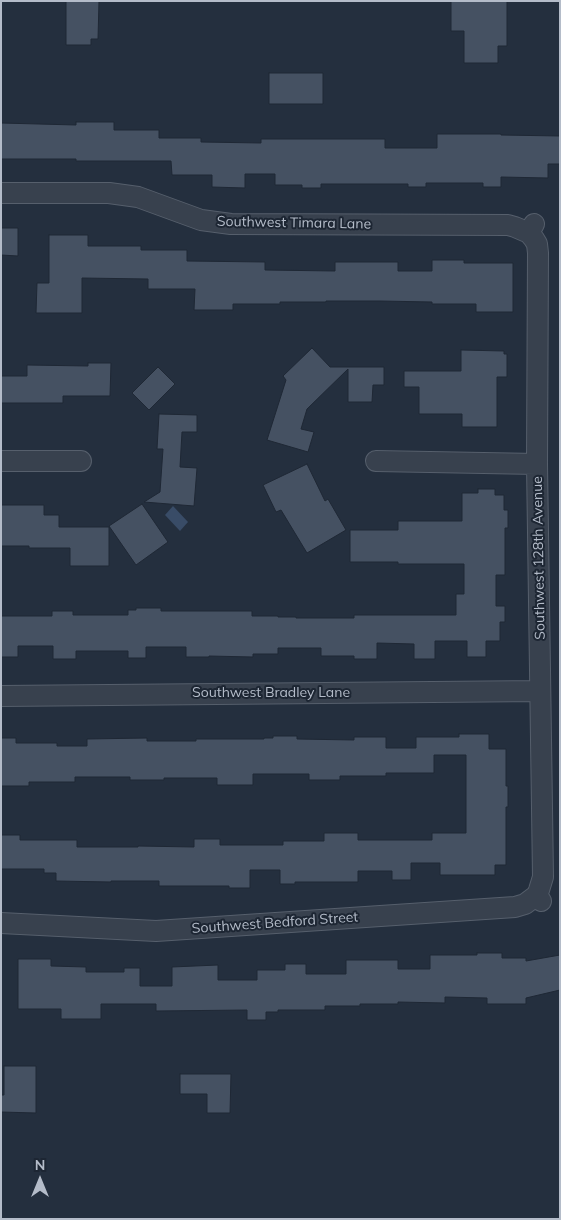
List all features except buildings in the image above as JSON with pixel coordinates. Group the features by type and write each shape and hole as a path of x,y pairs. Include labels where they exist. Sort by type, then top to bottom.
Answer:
{"street":[{"name":"Southwest Timara Lane","path":"1,192 108,192 138,197 201,220 231,224 508,225 531,229"},
{"name":"Southwest 128th Avenue","path":"531,229 538,253 537,464 543,877 539,898"},
{"path":"1,461 81,461"},
{"path":"376,461 537,464"},
{"name":"Southwest Bradley Lane","path":"1,696 540,691"},
{"name":"Southwest Bedford Street","path":"1,923 156,931 515,907 539,898"}],"water":[{"path":"173,506 188,522 180,531 165,515"}]}
